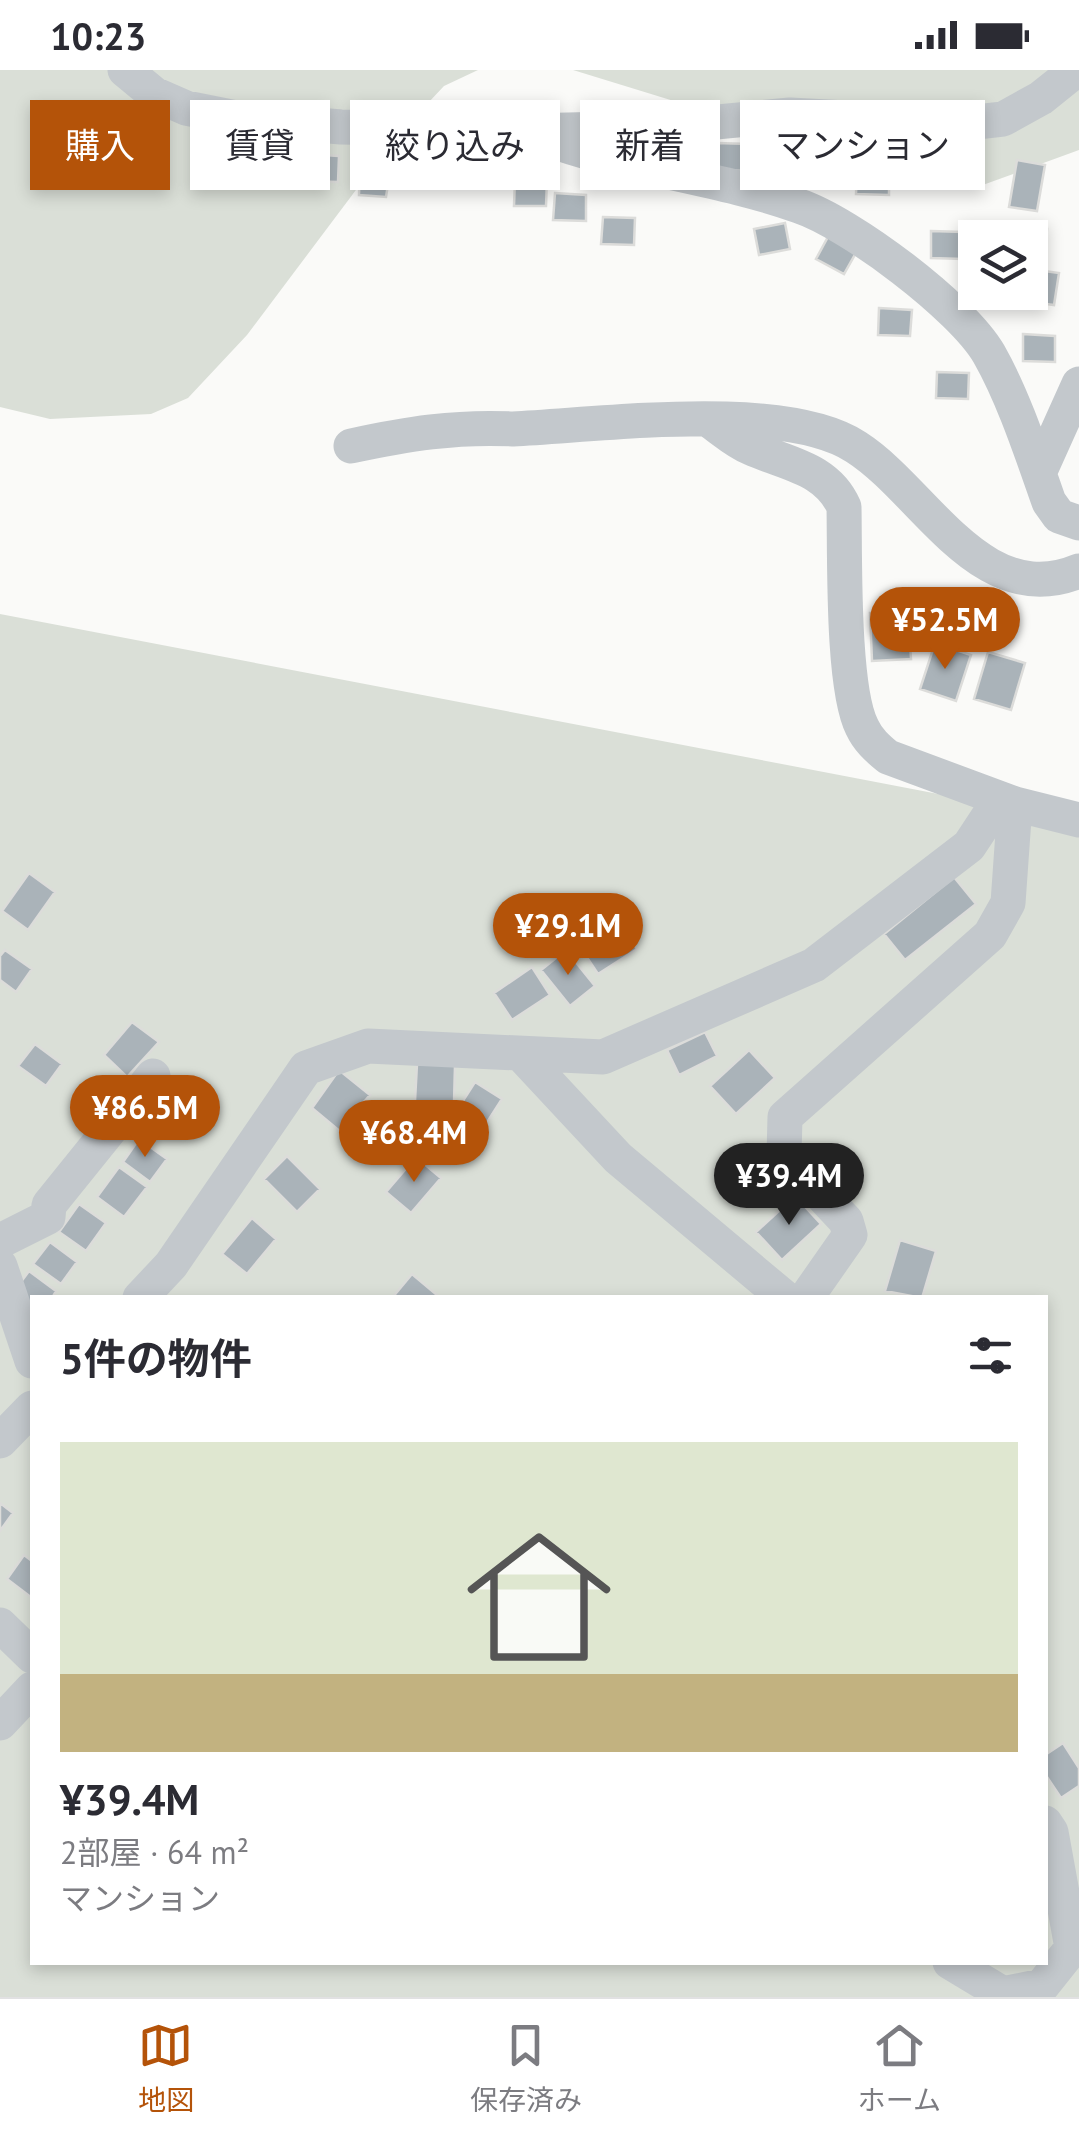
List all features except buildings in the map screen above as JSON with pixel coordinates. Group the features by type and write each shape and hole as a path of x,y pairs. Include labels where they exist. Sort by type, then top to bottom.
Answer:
{"street":[{"path":"125,70 154,94 186,108 236,118 350,127"},
{"path":"560,130 654,128 790,116 958,124 1003,119 1041,98 1076,70"},
{"path":"560,144 795,204 858,234 960,321 988,352 1048,502 1060,516 1079,523"},
{"path":"1039,473 1079,384"},
{"path":"351,446 421,431 472,426 766,419 814,425 858,447 962,548 1013,575 1052,582 1079,571"},
{"path":"710,421 746,446 812,471 836,488 844,507 850,671 860,725 873,745 888,756 1008,802 1079,820"},
{"path":"143,1295 171,1265 306,1068 368,1046 603,1057 814,966 969,846 1008,802"},
{"path":"808,1295 850,1235 846,1221 784,1155 786,1117 990,935 1008,903 1008,802"},
{"path":"522,1054 618,1158 782,1295"},
{"path":"0,1241 48,1217 48,1205 153,1076"},
{"path":"0,1266 30,1356"},
{"path":"0,1441 30,1410"},
{"path":"0,1624 30,1654"},
{"path":"0,1723 30,1691"},
{"path":"955,1965 1002,1994 1042,1986 1072,1948 1048,1827"}],"shaded area":[{"path":"0,70 478,70 444,86 431,100 350,100 350,190 356,190 247,335 188,398 151,414 50,419 0,407"},
{"path":"573,70 1079,70 1079,150 985,184 985,100 740,100 740,121 720,115 720,100 670,100"},
{"path":"0,614 1079,821 1079,1997 0,1997"}]}
